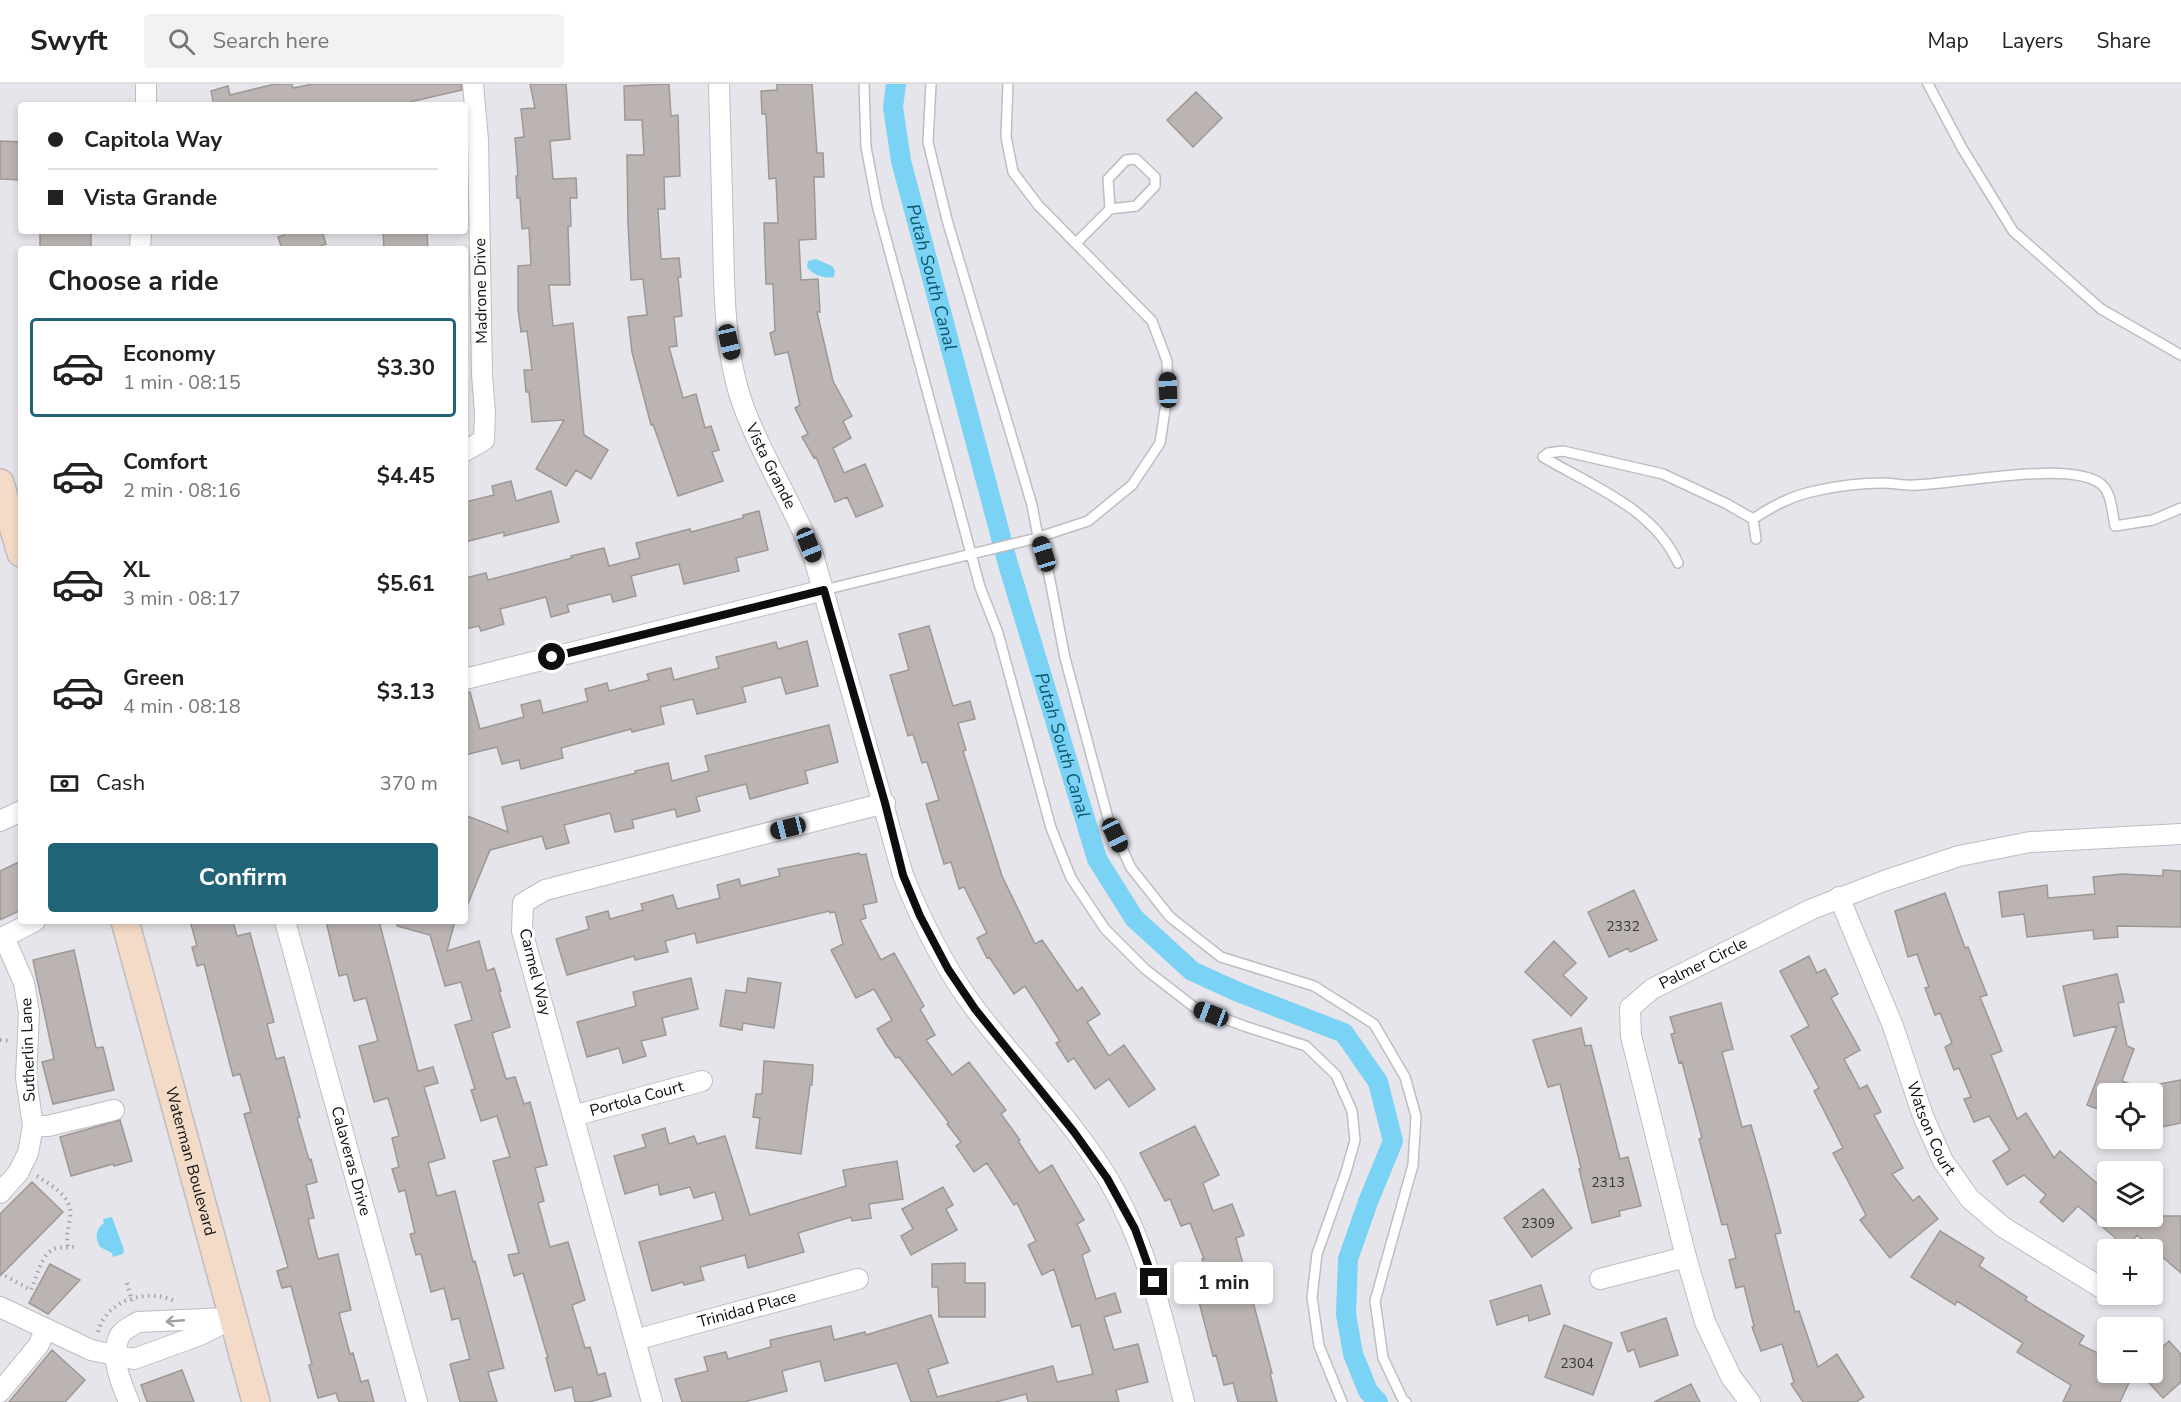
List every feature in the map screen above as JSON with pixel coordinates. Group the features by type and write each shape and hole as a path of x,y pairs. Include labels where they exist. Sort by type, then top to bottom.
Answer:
{"main road":[{"path":"0,483 18,543"},
{"name":"Waterman Boulevard","path":"126,924 256,1402"}],"street":[{"path":"146,84 146,102"},
{"name":"Madrone Drive","path":"468,449 484,440 485,413 482,375 478,140 473,84"},
{"name":"Vista Grande","path":"719,84 724,289 729,342 743,404 761,448 804,532 824,590 885,803 903,875 920,916 948,969 975,1009 1081,1141 1107,1178 1135,1229 1154,1282 1184,1402"},
{"path":"468,678 824,590"},
{"name":"Carmel Way","path":"652,1402 522,931 523,903 545,890 885,803"},
{"path":"0,821 18,812"},
{"name":"Palmer Circle","path":"1750,1402 1731,1377 1705,1322 1686,1257 1631,1036 1630,1008 1652,989 1839,897 1959,856 2030,842 2181,834"},
{"name":"Watson Court","path":"1839,897 1893,1026 1923,1116 1943,1161 1970,1199 2003,1227 2097,1286"},
{"path":"2,938 29,924"},
{"name":"Calaveras Drive","path":"286,924 417,1402"},
{"name":"Sutherlin Lane","path":"0,1193 22,1166 28,1153 33,1126 26,1078 29,1013 24,983 2,938"},
{"name":"Portola Court","path":"573,1116 702,1081"},
{"path":"33,1126 48,1126 114,1110"},
{"path":"1600,1279 1686,1257"},
{"name":"Trinidad Place","path":"635,1340 858,1279"},
{"path":"0,1307 91,1350 134,1359 200,1335 233,1318"},
{"path":"129,1402 120,1379 116,1356 120,1335 128,1327 138,1322 233,1318"},
{"path":"0,1392 38,1346 46,1329"}],"lane":[{"path":"864,84 866,147 878,205 980,587 998,633 1052,828 1071,878 1105,929 1145,969 1194,1007 1306,1046 1336,1075 1352,1111 1354,1140 1346,1172 1317,1254 1312,1297 1319,1346 1342,1402"},
{"path":"931,84 928,142 946,220 1032,505 1036,538 1048,570 1065,658 1108,818 1131,868 1170,917 1221,957 1314,986 1374,1024 1404,1077 1416,1116 1413,1165 1375,1301 1383,1358 1406,1402"},
{"path":"824,590 971,555 1036,538 1088,521 1132,485 1160,443 1168,390 1167,361 1152,321 1038,205 1013,172 1006,137 1008,84"},
{"path":"1928,84 1962,148 2013,231 2101,309 2181,355"},
{"path":"1076,243 1110,209 1136,206 1155,186 1155,177 1136,159 1126,160 1108,179 1110,209"},
{"path":"1678,562 1670,547 1650,523 1622,500 1544,457 1548,453 1563,451 1663,474 1753,519"},
{"path":"1753,519 1787,498 1815,490 1856,484 1914,485 1997,476 2072,473 2101,484 2109,494 2115,526 2153,520 2181,508"},
{"path":"1753,519 1756,539"}],"path":[{"path":"22,1166 66,1198 71,1216 66,1235 68,1248"},
{"path":"0,1273 31,1290 42,1262 48,1254 59,1248 76,1246"}],"water":[{"path":"816,259 832,266 835,271 834,277 823,277 809,270 808,261"},
{"path":"112,1217 124,1250 123,1254 113,1257 112,1253 100,1247 97,1240 97,1231 104,1223 103,1219"}],"building":[{"path":"275,84 292,84 293,88 313,84 461,84 462,90 410,102 213,102 211,91 228,86 230,95"},
{"path":"530,84 566,84 570,139 550,141 553,179 576,178 577,198 570,198 571,226 568,227 570,285 549,285 553,326 573,323 584,435 608,450 591,479 576,470 566,486 536,469 564,420 532,422 524,370 532,370 527,331 521,332 518,309 518,266 531,265 529,228 522,229 520,198 517,198 515,138 524,137 521,109 535,108"},
{"path":"669,84 671,116 678,115 680,176 664,177 665,209 658,209 661,259 679,258 681,277 678,277 682,316 674,317 677,346 669,347 683,398 696,394 705,428 711,426 719,450 712,452 723,481 678,496 653,424 651,425 632,352 628,317 647,315 643,279 631,280 628,224 627,155 644,155 642,120 625,120 624,86"},
{"path":"777,84 812,84 817,153 823,153 824,177 814,177 816,239 799,240 801,280 818,279 820,312 817,312 833,381 852,416 843,421 851,438 833,448 844,473 865,464 883,506 856,517 847,497 835,502 816,457 814,458 802,437 808,434 795,408 800,405 788,352 775,355 770,333 775,331 773,284 766,284 764,223 778,223 776,178 769,179 766,114 762,114 761,91 777,90"},
{"path":"1196,92 1222,118 1193,147 1167,120"},
{"path":"0,141 18,142 18,180 0,179"},
{"path":"40,234 91,234 91,246 40,246"},
{"path":"323,234 326,244 281,246 278,237"},
{"path":"383,234 427,234 428,246 384,246"},
{"path":"511,481 516,501 551,491 559,522 504,536 504,532 468,541 468,501 494,495 492,486"},
{"path":"759,511 768,550 736,558 739,571 684,584 679,564 631,576 636,596 613,602 611,594 567,605 569,612 551,617 546,597 500,609 504,624 481,631 479,626 468,628 468,577 486,573 488,580 604,548 609,566 640,558 636,543 690,529 691,532 743,518 743,515"},
{"path":"929,626 953,706 970,701 975,719 958,723 966,750 963,751 1002,876 1035,944 1042,940 1077,991 1082,987 1100,1014 1087,1022 1109,1056 1124,1045 1155,1089 1129,1107 1109,1079 1095,1089 1074,1058 1068,1062 1056,1043 1060,1041 1025,986 1014,994 989,957 987,958 977,938 987,933 964,887 959,889 951,862 944,864 926,804 939,800 927,762 922,763 913,734 908,736 890,675 909,670 899,634"},
{"path":"807,641 818,686 786,694 781,677 742,687 746,702 697,714 693,699 660,707 664,724 632,732 631,729 561,748 563,758 521,769 519,760 502,764 497,747 468,754 468,692 470,692 480,729 524,717 521,705 540,700 543,713 588,701 585,689 607,683 609,691 649,680 647,674 671,668 674,680 719,668 716,657 776,642 778,649"},
{"path":"829,725 838,762 805,771 808,783 750,799 746,784 696,797 700,811 677,817 675,809 632,820 634,828 615,832 610,813 564,825 569,843 546,849 542,836 490,850 468,904 468,816 508,832 502,807 668,763 672,781 709,771 705,756"},
{"path":"859,853 860,855 866,854 877,902 863,905 866,918 860,920 881,960 894,953 924,1006 920,1009 935,1035 926,1040 952,1075 969,1062 1006,1110 1001,1114 1020,1140 1018,1141 1039,1173 1052,1165 1084,1220 1077,1224 1090,1251 1082,1255 1096,1299 1115,1293 1121,1312 1104,1317 1114,1350 1138,1344 1148,1382 1116,1390 1119,1402 1028,1402 1026,1394 996,1402 911,1402 897,1363 825,1381 820,1361 782,1371 787,1391 744,1402 682,1402 675,1379 708,1371 704,1357 726,1352 728,1359 771,1347 770,1340 831,1326 834,1340 865,1332 866,1335 931,1315 948,1363 928,1369 937,1397 1053,1366 1057,1382 1093,1374 1080,1325 1072,1327 1054,1269 1042,1275 1028,1245 1036,1241 1017,1203 1014,1205 987,1163 974,1172 956,1146 961,1142 947,1124 949,1123 899,1057 896,1058 886,1044 877,1029 892,1020 874,989 856,998 831,950 843,944 835,912 830,913 829,911 697,943 695,933 665,941 668,952 635,960 634,956 567,975 556,939 589,929 586,917 608,911 610,919 643,910 641,904 673,895 677,909 720,898 717,885 739,879 741,886 780,876 778,869"},
{"path":"18,862 18,911 0,920 0,871"},
{"path":"2163,870 2181,871 2181,927 2117,926 2118,937 2094,939 2093,930 2027,937 2024,914 2002,917 1999,892 2047,885 2048,898 2095,894 2093,877 2122,874 2163,876"},
{"path":"1634,890 1657,940 1630,952 1628,948 1609,957 1588,912"},
{"path":"1945,893 1965,948 1968,947 1987,995 1980,997 2002,1051 1991,1055 2017,1119 2026,1113 2054,1158 2060,1151 2097,1183 2097,1222 2078,1206 2063,1222 2040,1202 2046,1195 2024,1175 2007,1185 1993,1161 2010,1150 1989,1116 1974,1122 1964,1099 1971,1097 1959,1068 1954,1070 1945,1047 1952,1043 1940,1013 1935,1015 1925,988 1929,987 1917,954 1908,957 1895,911"},
{"path":"191,924 234,924 237,936 250,933 274,1022 267,1024 276,1059 284,1057 300,1117 297,1118 317,1182 306,1185 314,1218 308,1219 318,1259 338,1254 351,1310 339,1313 350,1354 353,1353 361,1382 368,1380 374,1402 339,1402 336,1393 318,1398 309,1365 312,1364 291,1286 282,1288 277,1271 288,1267 244,1114 251,1112 240,1074 233,1076 204,964 197,966 192,947 197,946"},
{"path":"327,924 380,924 418,1071 433,1067 438,1083 424,1087 445,1158 428,1163 437,1196 455,1191 504,1368 488,1372 497,1402 460,1402 450,1364 470,1359 459,1318 452,1320 444,1288 431,1292 421,1254 416,1255 410,1234 415,1233 405,1190 399,1192 392,1169 399,1167 392,1138 399,1136 388,1098 374,1102 359,1046 378,1041 366,998 354,1001 347,974 339,976"},
{"path":"397,924 454,924 447,951 479,941 487,971 494,968 510,1027 492,1033 506,1079 515,1077 524,1104 530,1102 547,1165 535,1168 544,1201 538,1203 550,1247 568,1242 585,1300 572,1305 585,1348 590,1347 598,1375 605,1373 611,1396 589,1402 575,1402 572,1387 555,1391 546,1358 548,1358 523,1273 514,1276 508,1255 519,1253 493,1161 510,1157 497,1116 481,1121 471,1090 475,1089 455,1025 472,1020 461,982 445,986 430,935 397,926"},
{"path":"1554,941 1576,963 1563,975 1587,998 1571,1016 1525,972"},
{"path":"74,950 96,1048 103,1047 114,1090 53,1104 42,1062 54,1059 33,960"},
{"path":"1809,956 1817,973 1825,969 1838,994 1831,998 1860,1050 1844,1059 1860,1089 1867,1085 1881,1112 1874,1115 1903,1168 1892,1174 1913,1201 1919,1196 1938,1219 1890,1258 1860,1220 1866,1215 1833,1153 1843,1148 1814,1091 1819,1088 1791,1036 1809,1026 1780,971"},
{"path":"2117,974 2124,1002 2118,1003 2127,1046 2134,1049 2122,1081 2127,1083 2097,1083 2097,1109 2087,1105 2117,1026 2074,1036 2063,986"},
{"path":"691,978 698,1009 662,1018 666,1035 641,1041 646,1056 623,1063 619,1048 587,1057 577,1022 636,1006 633,992"},
{"path":"748,978 781,983 774,1028 743,1023 742,1030 720,1026 726,990 746,993"},
{"path":"1721,1003 1733,1049 1722,1052 1742,1127 1751,1125 1768,1184 1781,1233 1775,1234 1795,1312 1799,1311 1818,1367 1837,1354 1864,1397 1856,1402 1803,1402 1791,1384 1794,1382 1782,1344 1761,1351 1752,1327 1754,1326 1744,1286 1736,1288 1729,1260 1736,1258 1727,1224 1722,1225 1699,1139 1702,1138 1682,1062 1679,1063 1671,1034 1675,1033 1670,1017"},
{"path":"1581,1028 1585,1046 1591,1045 1620,1159 1628,1157 1641,1206 1619,1211 1620,1216 1592,1223 1560,1084 1548,1087 1533,1040"},
{"path":"764,1061 813,1065 801,1154 756,1148 760,1118 753,1117 756,1094 762,1094"},
{"path":"2181,1080 2181,1123 2163,1127 2163,1083"},
{"path":"120,1120 132,1161 71,1176 60,1137"},
{"path":"1195,1126 1219,1175 1203,1183 1213,1211 1232,1204 1244,1235 1236,1238 1272,1373 1270,1373 1277,1402 1238,1402 1233,1383 1224,1385 1216,1355 1213,1356 1197,1294 1210,1291 1202,1259 1204,1259 1190,1223 1181,1226 1170,1199 1165,1201 1140,1153"},
{"path":"665,1128 669,1144 694,1136 697,1144 725,1136 750,1215 846,1186 843,1170 897,1161 903,1199 869,1204 871,1218 852,1221 851,1217 798,1233 804,1252 748,1268 745,1255 700,1267 704,1280 684,1285 683,1282 652,1291 639,1242 723,1220 715,1192 694,1198 690,1187 660,1195 658,1184 625,1194 614,1156 646,1147 642,1135"},
{"path":"32,1182 63,1212 0,1276 0,1214"},
{"path":"943,1187 953,1205 946,1209 957,1230 911,1255 901,1236 913,1229 902,1209"},
{"path":"1543,1189 1572,1228 1532,1257 1504,1218"},
{"path":"2163,1216 2181,1216 2181,1273 2163,1257 2163,1239 2142,1239 2137,1235 2133,1239 2117,1239 2103,1227 2163,1227"},
{"path":"1940,1231 1984,1258 1979,1266 2027,1297 2025,1300 2084,1336 2079,1344 2097,1353 2097,1383 2129,1383 2120,1402 2063,1402 2071,1385 2017,1352 2023,1343 1957,1301 1955,1305 1911,1277"},
{"path":"965,1263 965,1283 985,1283 985,1317 939,1317 938,1287 932,1287 932,1264"},
{"path":"50,1264 80,1280 48,1314 29,1303"},
{"path":"1541,1285 1550,1314 1529,1321 1528,1315 1497,1325 1490,1301"},
{"path":"1666,1318 1678,1355 1640,1367 1634,1349 1628,1352 1621,1333"},
{"path":"1564,1325 1612,1343 1593,1395 1545,1377"},
{"path":"2169,1341 2181,1354 2181,1382 2163,1398 2149,1383 2163,1383 2163,1346"},
{"path":"52,1350 85,1380 65,1402 9,1402"},
{"path":"182,1370 194,1402 147,1402 141,1385"},
{"path":"1691,1384 1700,1402 1654,1402"}],"waterway":[{"name":"Putah South Canal","path":"896,84 893,107 901,161 1008,564 1097,859 1134,918 1192,971 1238,992 1344,1033 1378,1082 1393,1141 1348,1259 1346,1314 1353,1354 1368,1391 1378,1402"}],"route":[{"path":"552,657 824,590 885,803 903,875 920,916 948,969 975,1009 1074,1132 1107,1178 1135,1229 1154,1282"}]}
